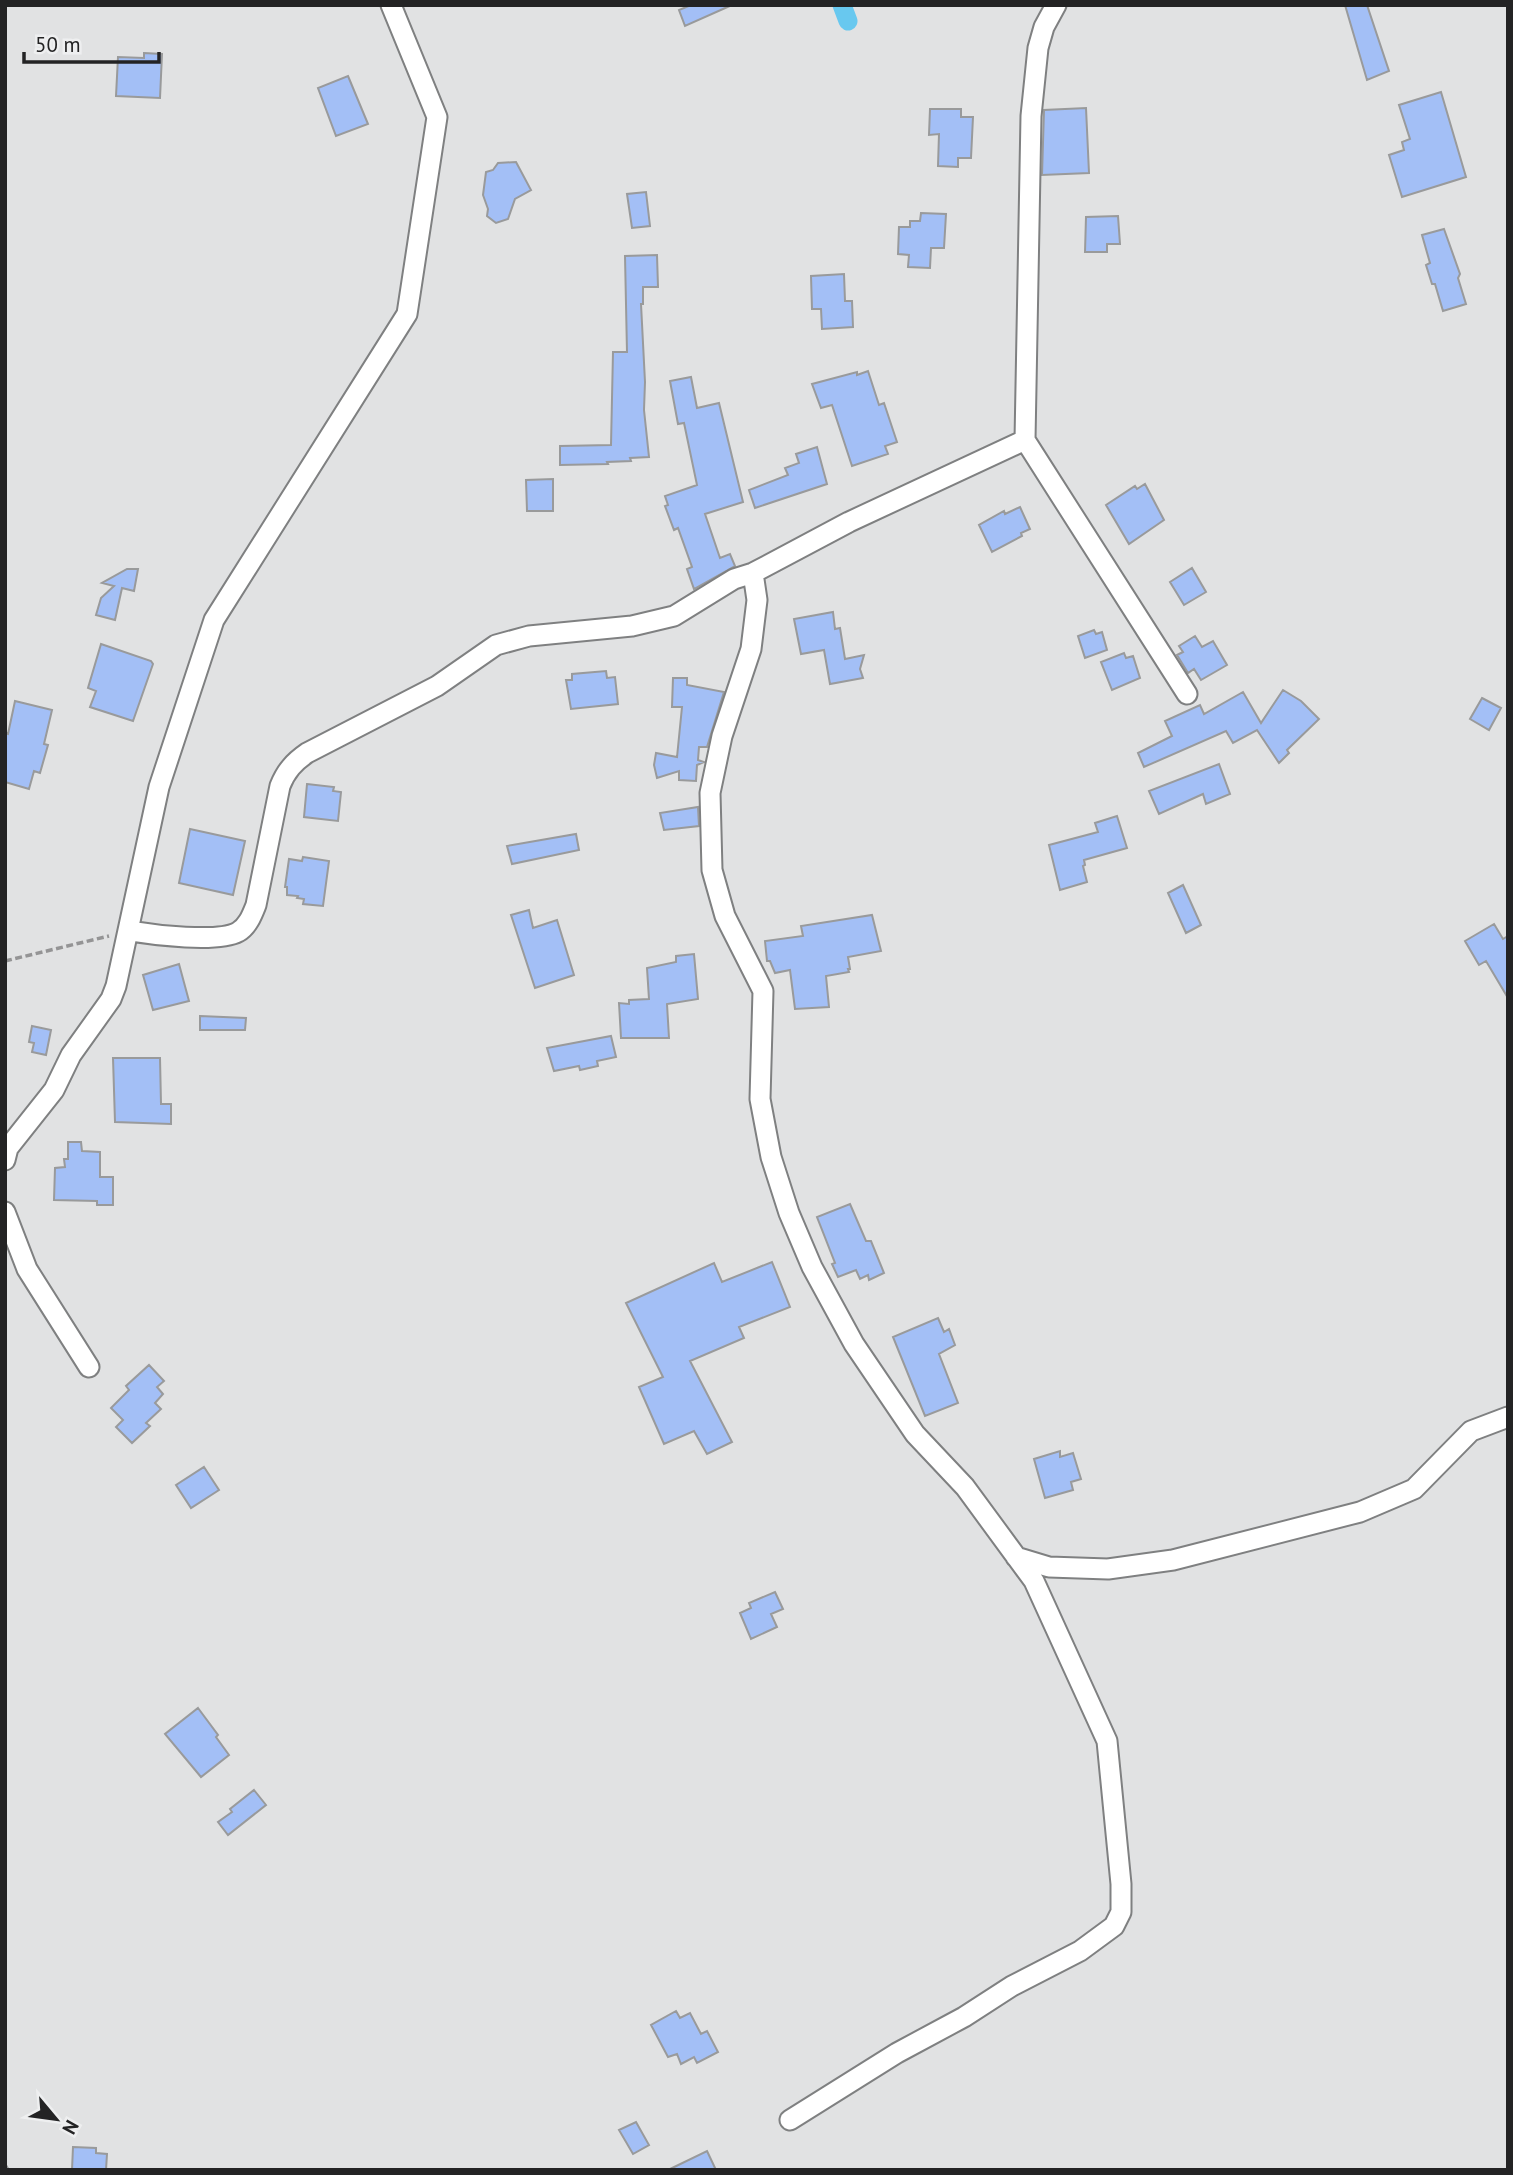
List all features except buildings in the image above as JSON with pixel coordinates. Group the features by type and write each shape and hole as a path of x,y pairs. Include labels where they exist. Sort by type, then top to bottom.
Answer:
{"street":[{"path":"5,1160 8,1147 54,1090 71,1055 111,999 121,971 159,787 214,620 407,314 437,117 391,5"},
{"path":"1056,5 1044,27 1038,48 1031,116 1025,440 1187,694"},
{"path":"130,931 156,935 215,936 238,932 246,925 256,905 285,773 307,752 437,686 480,654 504,642 529,636 654,622 674,616 734,579 753,573 849,523 1025,440"},
{"path":"753,573 757,600 751,649 722,736 710,793 712,870 725,916 763,991 760,1099 771,1157 789,1213 812,1267 854,1344 915,1434 965,1488 1034,1581 1107,1741 1121,1885 1121,1912 1114,1926 1080,1951 1012,1986 964,2017 897,2053 790,2120"},
{"path":"5,1212 27,1269 89,1367"},
{"path":"1016,1556 1048,1567 1121,1567 1173,1560 1360,1512 1414,1489 1471,1431 1508,1417"}],"path":[{"path":"5,961 130,931"},
{"path":"5,2165 8,2170"}],"waterway":[{"path":"842,5 848,21"}]}
